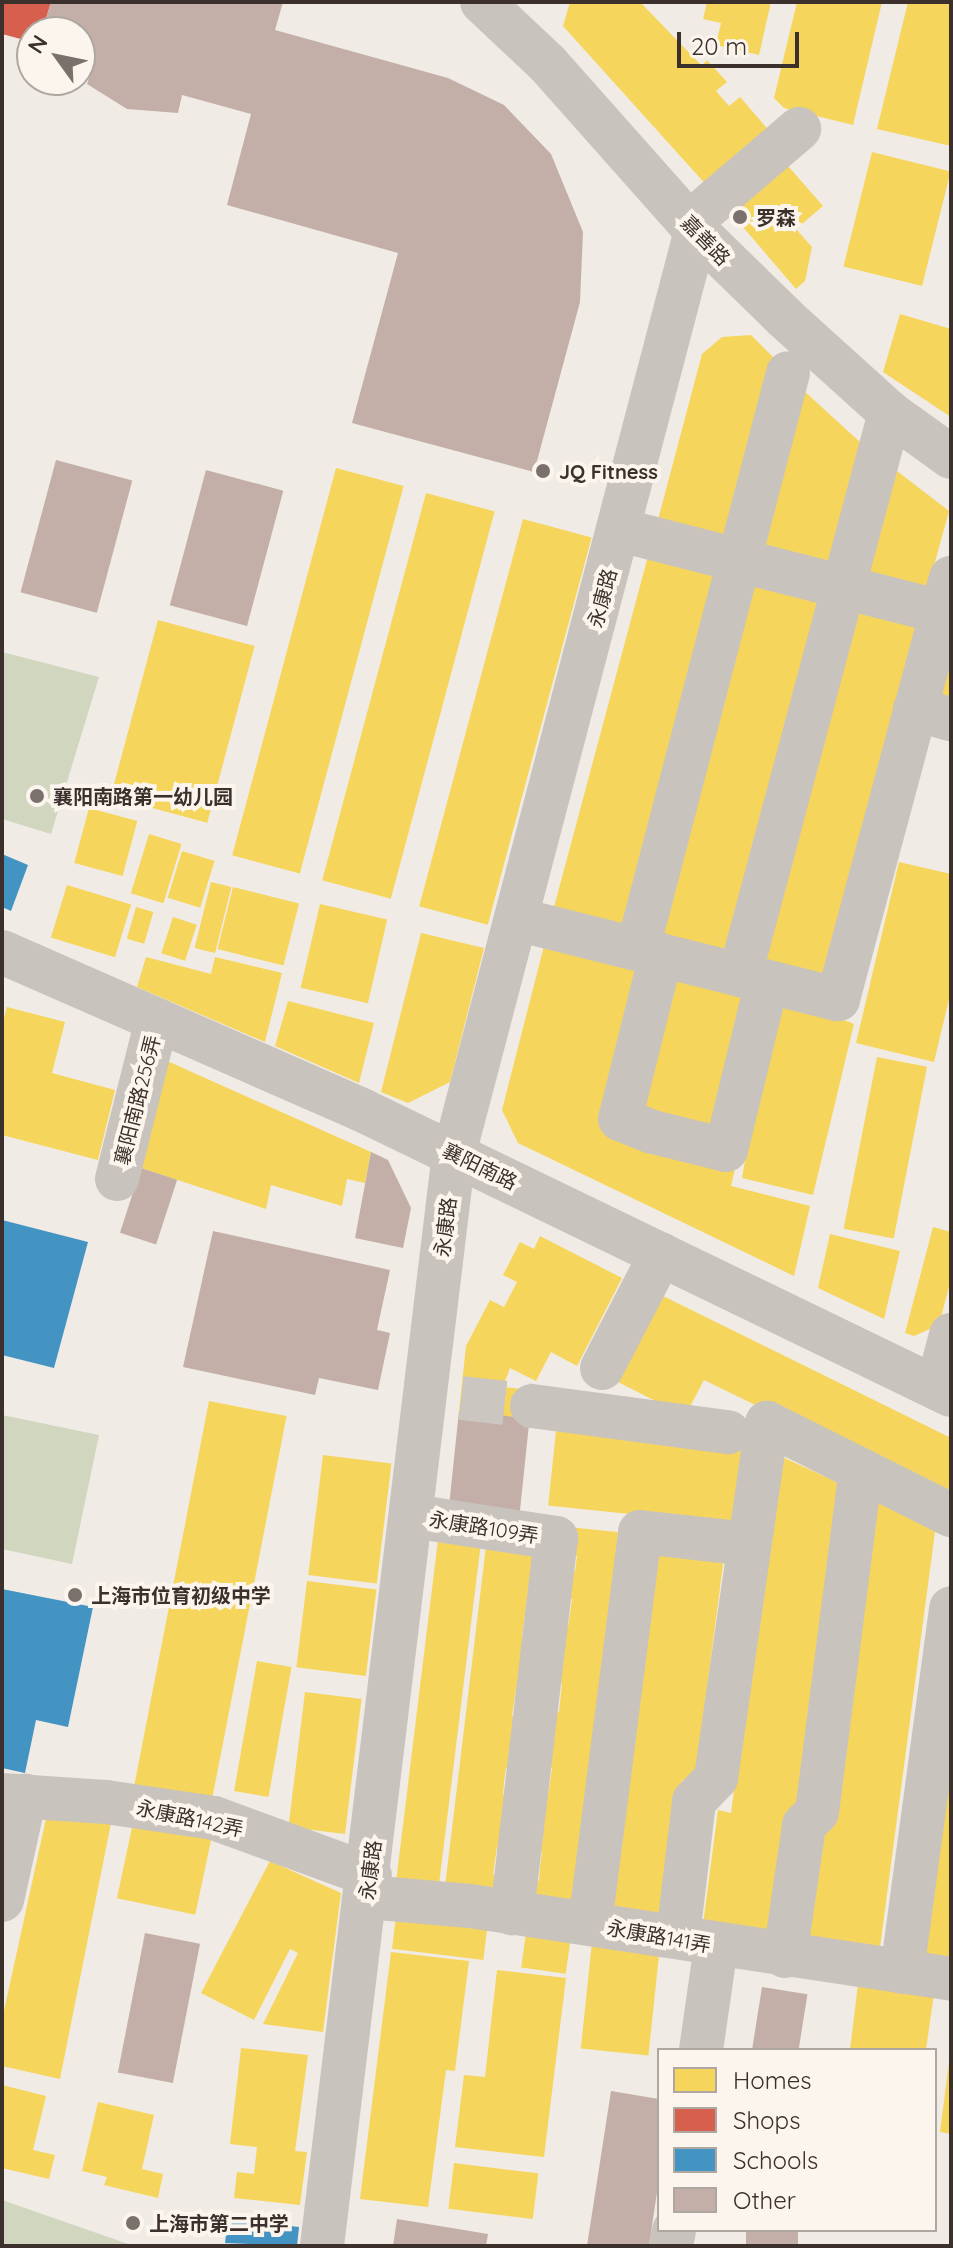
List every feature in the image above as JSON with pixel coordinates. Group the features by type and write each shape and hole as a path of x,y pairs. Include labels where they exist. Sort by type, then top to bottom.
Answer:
{"street":[{"name":"嘉善路","path":"482,2 547,63 692,227 890,413 951,457"},
{"path":"692,227 799,129"},
{"name":"永康路","path":"322,2246 369,1886 412,1516 443,1396 454,1154 620,530 692,227"},
{"path":"788,373 738,560 650,952 620,1119 653,1132 726,1150 754,978 842,587 890,413"},
{"path":"516,919 838,999 933,714 946,595 842,587 620,530"},
{"name":"襄阳南路","path":"2,952 454,1154 944,1391"},
{"name":"襄阳南路256弄","path":"117,1179 157,1020"},
{"path":"602,1368 661,1254"},
{"path":"944,1391 951,1335"},
{"path":"532,1406 728,1432"},
{"path":"701,2048 694,1801 716,1778 767,1423 951,1515"},
{"path":"785,1956 804,1825 817,1812 861,1470"},
{"name":"永康路109弄","path":"412,1516 556,1538 512,1913"},
{"path":"590,1924 640,1532 749,1544"},
{"path":"902,1972 951,1608"},
{"path":"2,1900 14,1795"},
{"name":"永康路142弄","path":"14,1795 106,1802 214,1818 369,1886"},
{"name":"永康路141弄","path":"369,1886 512,1913 951,1979"}],"green space":[{"path":"2,652 99,677 51,834 2,819"},
{"path":"2,1415 99,1435 72,1564 2,1549"},
{"path":"2,2200 134,2246 2,2246"}],"building: Homes":[{"path":"570,2 640,2 702,66 707,60 727,82 716,91 729,106 740,97 772,134 709,188 563,26"},
{"path":"707,2 771,2 759,55 716,45 721,23 703,19"},
{"path":"797,2 882,2 853,125 784,108 774,98"},
{"path":"908,2 951,2 951,146 877,129"},
{"path":"872,152 951,172 922,286 843,266"},
{"path":"781,158 823,206 796,229 812,247 805,281 796,289 725,206"},
{"path":"900,314 951,329 951,417 883,372"},
{"path":"751,335 774,358 723,549 655,531 702,354 722,337"},
{"path":"802,389 861,443 826,576 757,558"},
{"path":"888,464 949,511 924,602 856,584"},
{"path":"336,468 404,486 300,873 232,855"},
{"path":"426,493 495,511 391,899 322,880"},
{"path":"523,519 592,537 488,925 419,906"},
{"path":"651,545 719,563 619,933 552,915"},
{"path":"753,573 822,590 729,961 661,944"},
{"path":"852,598 920,616 820,986 753,968"},
{"path":"158,620 255,646 207,823 111,797"},
{"path":"951,652 951,705 936,701"},
{"path":"89,808 137,821 123,876 74,863"},
{"path":"149,834 182,844 163,903 131,893"},
{"path":"182,851 215,861 200,908 168,898"},
{"path":"899,862 951,874 951,991 934,1062 856,1043"},
{"path":"211,882 231,887 215,953 195,948"},
{"path":"67,885 131,905 115,957 51,938"},
{"path":"233,887 299,903 283,966 218,949"},
{"path":"320,904 387,920 368,1003 301,988"},
{"path":"136,907 153,912 144,944 127,939"},
{"path":"173,917 197,925 185,961 161,953"},
{"path":"421,933 484,948 450,1082 408,1103 381,1092"},
{"path":"546,938 649,964 609,1121 737,1160 731,1186 810,1206 794,1276 518,1143 502,1110"},
{"path":"146,957 211,974 215,957 282,973 265,1042 137,987"},
{"path":"670,968 749,988 711,1140 632,1120"},
{"path":"774,992 854,1024 813,1195 742,1178"},
{"path":"288,1001 374,1023 359,1083 275,1046"},
{"path":"7,1007 65,1022 52,1073 115,1090 98,1160 2,1135 2,1026"},
{"path":"877,1057 927,1067 894,1239 844,1229"},
{"path":"165,1060 371,1152 365,1183 347,1179 342,1206 271,1185 266,1209 141,1168"},
{"path":"933,1227 951,1232 951,1279 939,1325 914,1336 905,1333"},
{"path":"830,1234 900,1251 884,1319 818,1288"},
{"path":"540,1236 622,1278 577,1366 551,1352 536,1381 510,1368 503,1387 533,1390 530,1419 459,1411 466,1346 490,1300 504,1307 517,1282 503,1275 520,1242 534,1249"},
{"path":"661,1295 951,1438 951,1500 704,1380 685,1416 616,1381"},
{"path":"209,1401 287,1416 212,1801 134,1786"},
{"path":"556,1431 744,1451 736,1525 548,1506"},
{"path":"323,1455 391,1463 377,1584 308,1575"},
{"path":"778,1455 839,1483 798,1796 772,1941 702,1932 718,1810 731,1813"},
{"path":"875,1495 936,1524 879,1955 808,1946"},
{"path":"568,1527 627,1533 581,1914 522,1907 526,1879 539,1881 542,1852 529,1851 536,1795 548,1796 552,1768 539,1766 546,1710 559,1712 562,1683 550,1682 556,1626 568,1627 572,1599 560,1597 563,1570 575,1571 577,1556 565,1555"},
{"path":"487,1538 534,1544 522,1637 536,1639 529,1690 516,1689 512,1716 526,1718 519,1770 506,1768 504,1782 503,1795 516,1797 509,1848 497,1847 493,1875 506,1876 503,1902 444,1895"},
{"path":"438,1540 481,1545 438,1894 395,1888"},
{"path":"647,1548 724,1557 695,1781 682,1780 664,1926 600,1918"},
{"path":"307,1581 376,1590 366,1676 296,1667"},
{"path":"257,1661 291,1667 269,1797 234,1791"},
{"path":"305,1692 362,1699 345,1834 288,1827"},
{"path":"951,1760 951,1965 923,1961"},
{"path":"49,1805 112,1818 60,2079 2,2066 2,2020"},
{"path":"134,1818 212,1835 195,1915 117,1898"},
{"path":"270,1861 341,1893 323,2032 263,2024 298,1953 290,1949 254,2020 201,1993"},
{"path":"397,1908 488,1919 483,1960 392,1949"},
{"path":"527,1926 572,1932 566,1974 521,1968"},
{"path":"592,1942 660,1949 648,2056 581,2048"},
{"path":"391,1952 469,1961 455,2071 446,2070 428,2207 360,2199"},
{"path":"497,1970 566,1978 544,2157 455,2147 464,2075 485,2077"},
{"path":"858,1984 934,1993 926,2048 850,2048"},
{"path":"241,2048 308,2055 295,2151 307,2152 300,2205 234,2198 237,2172 254,2174 257,2147 230,2144"},
{"path":"951,2062 951,2134 940,2132"},
{"path":"2,2085 46,2096 33,2150 55,2155 49,2179 2,2168"},
{"path":"98,2102 154,2115 142,2169 163,2174 158,2198 104,2185 107,2177 82,2171"},
{"path":"454,2163 538,2173 533,2219 448,2209"}],"building: Shops":[{"path":"2,2 51,2 47,16 16,16 16,38 2,34"}],"building: Schools":[{"path":"2,854 28,865 11,911 2,907"},
{"path":"2,1220 88,1242 54,1368 2,1355"},
{"path":"2,1589 93,1607 68,1727 36,1720 25,1773 2,1768"},
{"path":"228,2219 299,2227 297,2246 225,2243"}],"building: Other":[{"path":"51,2 283,2 275,30 448,78 504,105 551,154 583,232 580,302 534,472 352,423 398,253 227,205 251,114 182,95 178,113 127,109 96,90 96,16 47,16"},
{"path":"56,460 132,480 97,613 21,592"},
{"path":"206,470 283,491 247,626 170,605"},
{"path":"371,1152 388,1160 411,1208 403,1248 355,1238"},
{"path":"141,1168 177,1180 156,1244 120,1233"},
{"path":"213,1231 390,1270 377,1330 390,1333 378,1390 319,1378 315,1395 183,1367"},
{"path":"459,1411 530,1418 519,1517 449,1509"},
{"path":"145,1933 200,1944 173,2083 118,2072"},
{"path":"762,1987 807,1994 799,2048 752,2048"},
{"path":"611,2091 657,2099 657,2192 649,2246 587,2246"},
{"path":"397,2219 488,2234 486,2246 393,2246"},
{"path":"746,2232 798,2232 798,2246 746,2246"}],"tunnel":[{"path":"461,1398 532,1406"}],"place":[{"name":"罗森","path":"740,217"},
{"name":"JQ Fitness","path":"543,471"},
{"name":"襄阳南路第一幼儿园","path":"37,796"},
{"name":"上海市位育初级中学","path":"75,1595"},
{"name":"上海市第二中学","path":"133,2223"}]}
